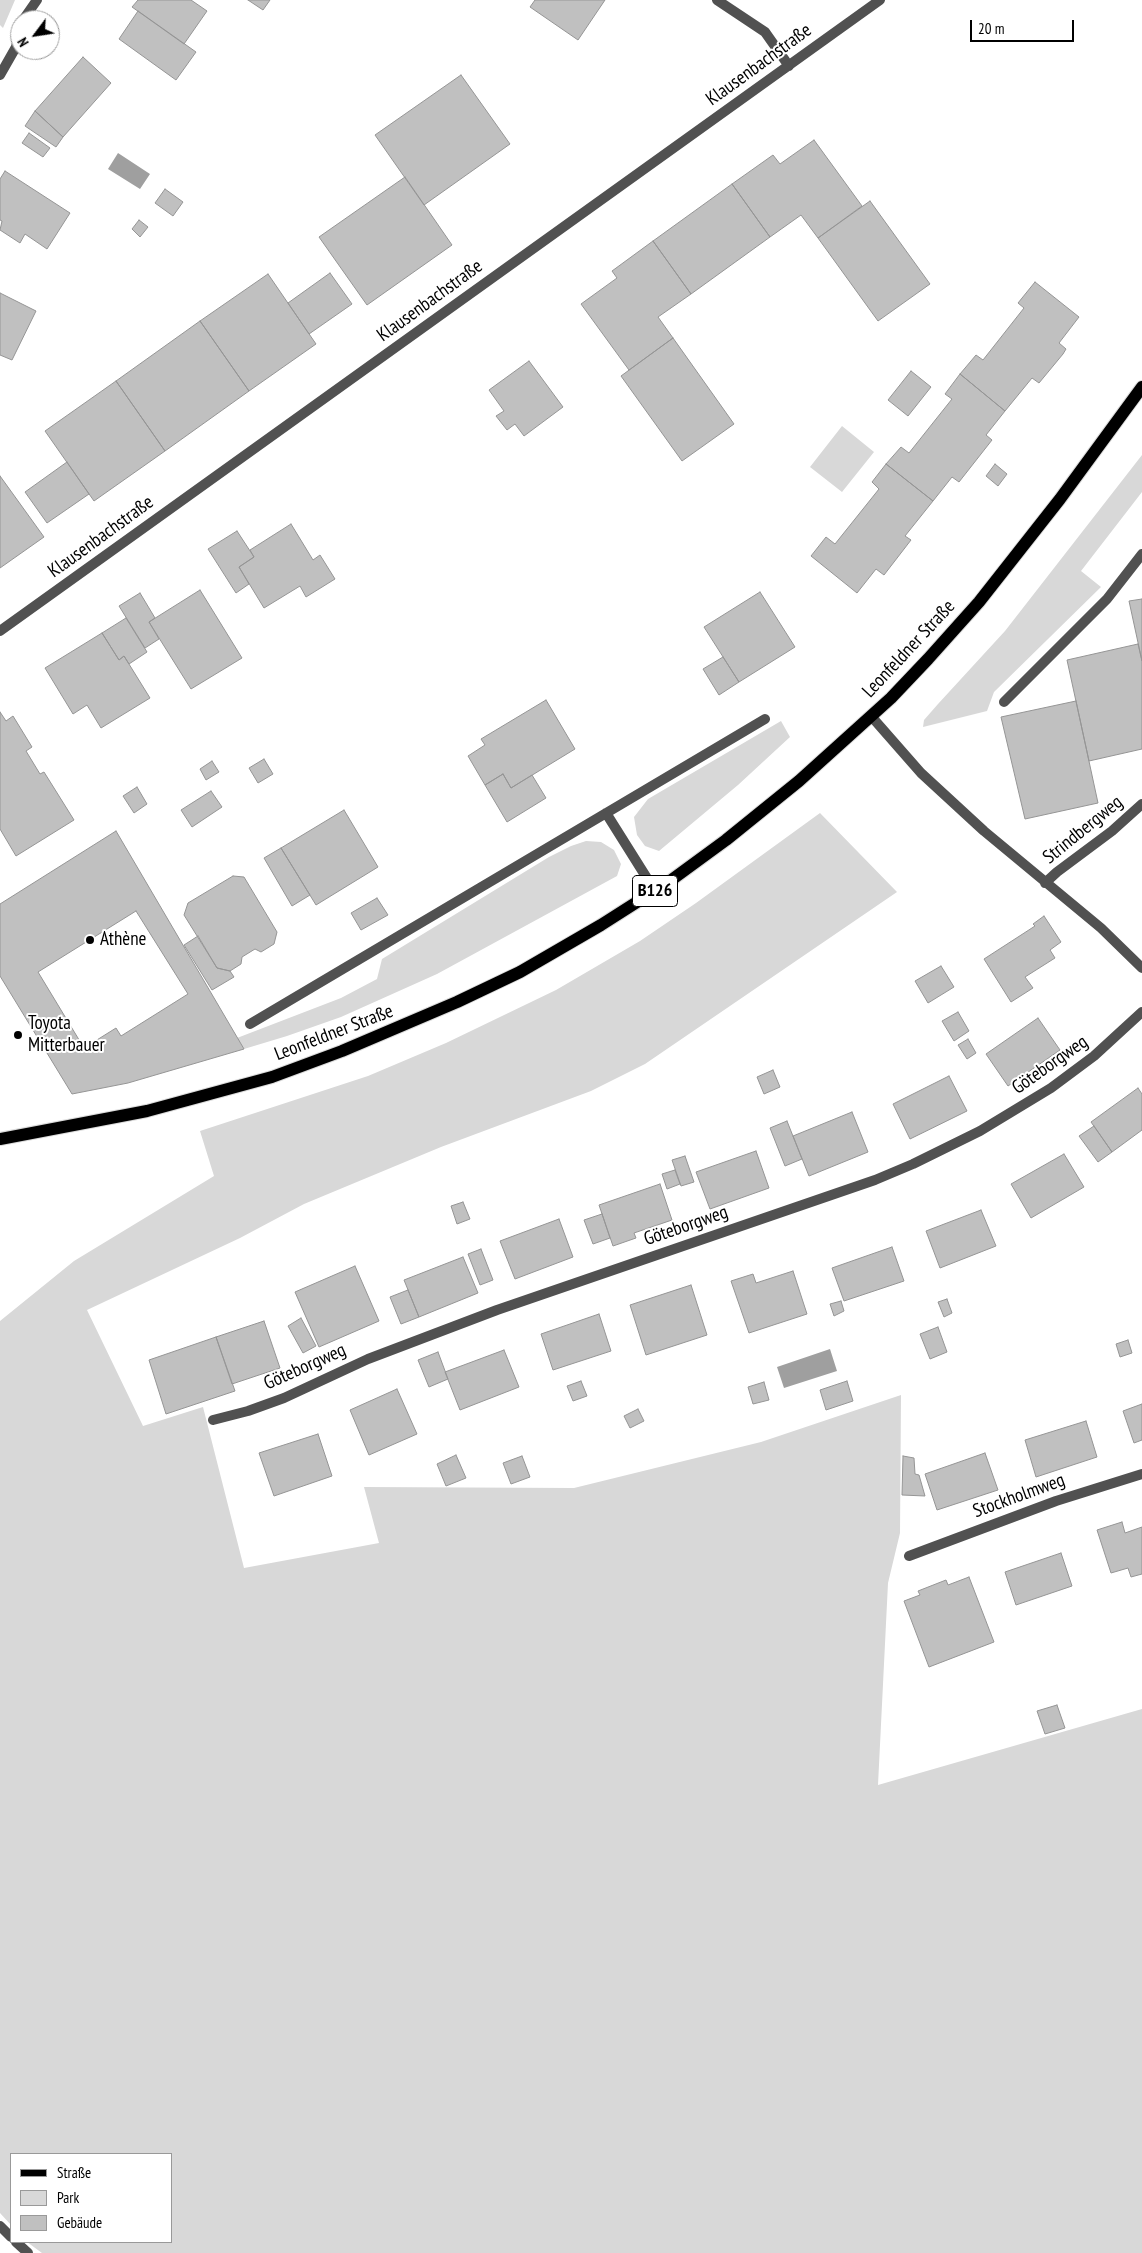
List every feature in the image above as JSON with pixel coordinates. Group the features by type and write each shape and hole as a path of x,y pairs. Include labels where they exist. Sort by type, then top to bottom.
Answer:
{"main road":[{"name":"Leonfeldner Straße","path":"0,1139 147,1111 272,1077 342,1051 448,1006 520,972 655,891 726,840 799,781 871,716 928,659 978,602 1060,500 1142,387"}],"street":[{"path":"717,0 765,32 789,66"},
{"name":"Klausenbachstraße","path":"0,631 880,0"},
{"path":"0,75 10,58"},
{"path":"1004,702 1107,598 1142,554"},
{"path":"871,716 921,773 1045,883 1100,928 1142,968"},
{"path":"250,1024 766,719"},
{"name":"Strindbergweg","path":"1045,883 1112,831 1142,804"},
{"path":"606,813 655,891"},
{"name":"Göteborgweg","path":"213,1420 248,1411 284,1398 368,1359 497,1310 875,1180 913,1164 980,1131 1051,1088 1094,1056 1142,1012"},
{"name":"Stockholmweg","path":"909,1556 1056,1501 1142,1474"},
{"path":"0,2226 10,2236"},
{"path":"17,2243 28,2253"}],"green space":[{"path":"0,0 15,0 3,28 0,25"},
{"path":"842,426 874,452 842,492 810,467"},
{"path":"1142,455 1142,492 1081,571 1101,587 994,692 987,711 923,727 924,720 1005,631"},
{"path":"781,721 790,737 738,785 659,851 645,846 637,835 634,817 648,799"},
{"path":"820,813 897,892 645,1064 591,1091 441,1147 304,1204 240,1238 87,1310 143,1426 203,1407 244,1568 379,1543 364,1487 574,1488 761,1442 901,1395 900,1533 888,1583 878,1785 1142,1709 1142,2253 42,2253 28,2243 172,2243 172,2153 10,2153 10,2224 0,2213 0,1321 74,1261 214,1176 200,1131 368,1076 446,1043 556,990 640,941"},
{"path":"586,841 601,842 614,850 621,864 617,876 437,974 341,1017 244,1049 237,1038 341,998 377,979 382,959 549,857"}],"shaded area":[{"path":"118,153 150,174 140,189 108,169"},
{"path":"830,1349 837,1371 784,1388 777,1367"}],"building":[{"path":"138,0 191,0 207,11 184,44 132,7"},
{"path":"248,0 270,0 263,10"},
{"path":"535,0 605,0 578,40 530,7"},
{"path":"138,11 196,52 176,80 119,39"},
{"path":"83,57 111,83 63,137 35,111"},
{"path":"461,75 510,144 424,205 375,135"},
{"path":"35,111 63,137 56,147 25,126"},
{"path":"29,133 50,148 43,157 22,143"},
{"path":"814,140 862,206 818,238 801,215 770,237 732,184 773,155 780,164"},
{"path":"5,171 70,213 47,249 25,234 20,243 0,230 2,221 0,220 0,179"},
{"path":"405,177 452,245 367,305 319,237"},
{"path":"732,184 770,237 691,294 653,241"},
{"path":"165,189 183,202 173,216 155,203"},
{"path":"870,201 930,284 878,321 818,238"},
{"path":"139,220 148,227 140,237 132,229"},
{"path":"653,241 691,294 658,317 673,338 629,370 581,304 617,278 612,271"},
{"path":"330,273 352,304 309,334 288,303"},
{"path":"268,274 316,344 249,391 200,321"},
{"path":"1035,282 1079,317 1059,343 1066,349 1063,354 1039,383 1032,378 1005,411 960,374 976,355 983,360 1024,308 1018,303"},
{"path":"0,293 36,311 12,360 0,355"},
{"path":"200,321 249,391 165,451 116,381"},
{"path":"673,338 734,424 682,461 621,376"},
{"path":"529,361 563,407 524,436 515,424 507,430 496,416 504,411 489,390"},
{"path":"911,371 931,387 908,416 888,400"},
{"path":"960,374 1005,411 986,435 992,440 959,482 952,477 933,501 886,464 901,447 909,453 952,399 945,394"},
{"path":"116,381 165,451 94,501 45,431"},
{"path":"67,462 89,494 47,523 25,492"},
{"path":"886,464 933,501 905,536 911,540 884,575 876,569 857,593 811,556 826,537 835,544 879,489 872,482"},
{"path":"995,464 1007,474 998,486 986,476"},
{"path":"0,476 44,537 0,568"},
{"path":"291,524 313,560 320,555 335,579 306,597 300,586 264,608 239,567 254,557 250,550"},
{"path":"237,531 254,557 239,567 249,584 236,593 208,549"},
{"path":"200,590 242,658 191,689 149,622"},
{"path":"760,592 795,647 739,682 704,627"},
{"path":"140,593 155,618 149,622 159,639 145,648 119,606"},
{"path":"1142,599 1142,661 1129,601"},
{"path":"126,618 147,652 129,664 124,656 119,660 102,633"},
{"path":"102,633 119,660 124,656 150,698 101,728 87,705 73,714 45,668"},
{"path":"1138,644 1142,661 1142,749 1089,761 1067,660"},
{"path":"723,657 739,682 719,695 703,669"},
{"path":"546,700 575,749 511,788 503,774 485,785 468,756 485,745 481,739"},
{"path":"1076,701 1098,803 1025,819 1001,717"},
{"path":"0,712 6,721 13,716 32,747 26,751 40,774 44,772 74,820 16,856 0,829"},
{"path":"264,759 273,774 258,783 249,768"},
{"path":"212,761 219,772 206,780 200,769"},
{"path":"503,774 511,788 532,775 546,798 507,822 485,785"},
{"path":"137,787 147,804 134,813 123,796"},
{"path":"211,791 222,807 192,827 181,810"},
{"path":"344,810 378,867 316,905 281,848"},
{"name":"Athène","path":"116,831 244,1049 128,1083 72,1094 0,976 0,904"},
{"path":"281,848 310,895 292,906 264,858"},
{"path":"233,876 244,877 277,932 274,944 261,952 255,949 242,957 241,964 230,971 217,968 184,915 188,903"},
{"path":"377,898 388,915 361,930 351,913"},
{"name":"Athène","path":"136,911 188,994 121,1036 116,1028 84,1048 38,972"},
{"path":"1044,916 1061,942 1050,950 1055,958 1025,977 1033,988 1011,1002 984,959 1035,926 1033,924"},
{"path":"198,936 217,968 230,971 234,977 212,990 184,945"},
{"path":"941,966 954,987 928,1003 915,981"},
{"path":"958,1012 969,1031 954,1041 942,1021"},
{"path":"1038,1018 1060,1050 1008,1086 986,1054"},
{"path":"968,1039 976,1053 967,1059 958,1045"},
{"path":"773,1070 780,1087 764,1094 757,1077"},
{"path":"949,1076 967,1111 910,1139 893,1104"},
{"path":"1138,1088 1142,1094 1142,1130 1112,1152 1091,1122"},
{"path":"852,1112 868,1152 809,1176 793,1136"},
{"path":"787,1121 802,1159 785,1166 770,1128"},
{"path":"1094,1126 1112,1152 1098,1162 1079,1136"},
{"path":"756,1151 769,1188 710,1209 696,1172"},
{"path":"1064,1154 1084,1187 1031,1218 1011,1184"},
{"path":"685,1156 694,1182 681,1186 672,1160"},
{"path":"675,1170 680,1184 667,1189 662,1174"},
{"path":"660,1184 672,1220 634,1233 636,1238 613,1246 599,1205"},
{"path":"463,1202 470,1219 457,1224 451,1206"},
{"path":"981,1210 996,1246 940,1268 926,1231"},
{"path":"602,1214 610,1238 593,1244 584,1220"},
{"path":"559,1219 573,1257 515,1279 500,1241"},
{"path":"892,1247 904,1281 844,1301 832,1268"},
{"path":"481,1249 493,1280 480,1285 468,1254"},
{"path":"463,1257 478,1293 419,1317 404,1280"},
{"path":"355,1266 379,1321 319,1347 295,1292"},
{"path":"793,1271 807,1314 749,1333 731,1281 753,1274 756,1283"},
{"path":"691,1285 707,1335 646,1355 630,1305"},
{"path":"408,1290 419,1317 401,1324 390,1297"},
{"path":"947,1299 952,1313 944,1317 938,1302"},
{"path":"841,1301 844,1311 834,1316 830,1304"},
{"path":"599,1314 611,1351 553,1370 541,1334"},
{"path":"301,1318 316,1346 303,1353 288,1326"},
{"path":"264,1321 280,1368 232,1384 216,1337"},
{"path":"938,1327 947,1352 930,1359 920,1334"},
{"path":"216,1337 235,1391 166,1414 149,1360"},
{"path":"1128,1340 1132,1353 1120,1357 1116,1344"},
{"path":"504,1350 519,1387 460,1410 445,1372"},
{"path":"438,1352 448,1379 429,1387 418,1360"},
{"path":"581,1381 587,1396 573,1401 567,1386"},
{"path":"847,1381 853,1401 826,1410 820,1390"},
{"path":"764,1382 769,1400 753,1404 748,1387"},
{"path":"397,1389 417,1434 369,1455 350,1410"},
{"path":"1142,1404 1142,1440 1134,1443 1123,1411"},
{"path":"638,1409 644,1421 630,1428 624,1416"},
{"path":"1086,1421 1097,1457 1036,1477 1025,1440"},
{"path":"318,1434 332,1476 274,1496 259,1453"},
{"path":"985,1453 998,1490 937,1510 925,1474"},
{"path":"456,1455 466,1478 446,1486 437,1464"},
{"path":"522,1456 530,1477 511,1484 503,1463"},
{"path":"903,1456 914,1458 915,1474 919,1475 925,1496 902,1495"},
{"path":"1122,1522 1125,1533 1142,1527 1142,1574 1131,1577 1128,1568 1111,1573 1097,1530"},
{"path":"1061,1553 1072,1586 1016,1605 1005,1572"},
{"path":"969,1577 994,1642 929,1667 904,1601 920,1595 918,1591 946,1580 948,1585"},
{"path":"1057,1705 1065,1728 1045,1734 1037,1711"}],"place":[{"name":"Athène","path":"90,940"},
{"name":"Toyota Mitterbauer","path":"18,1035"}]}
